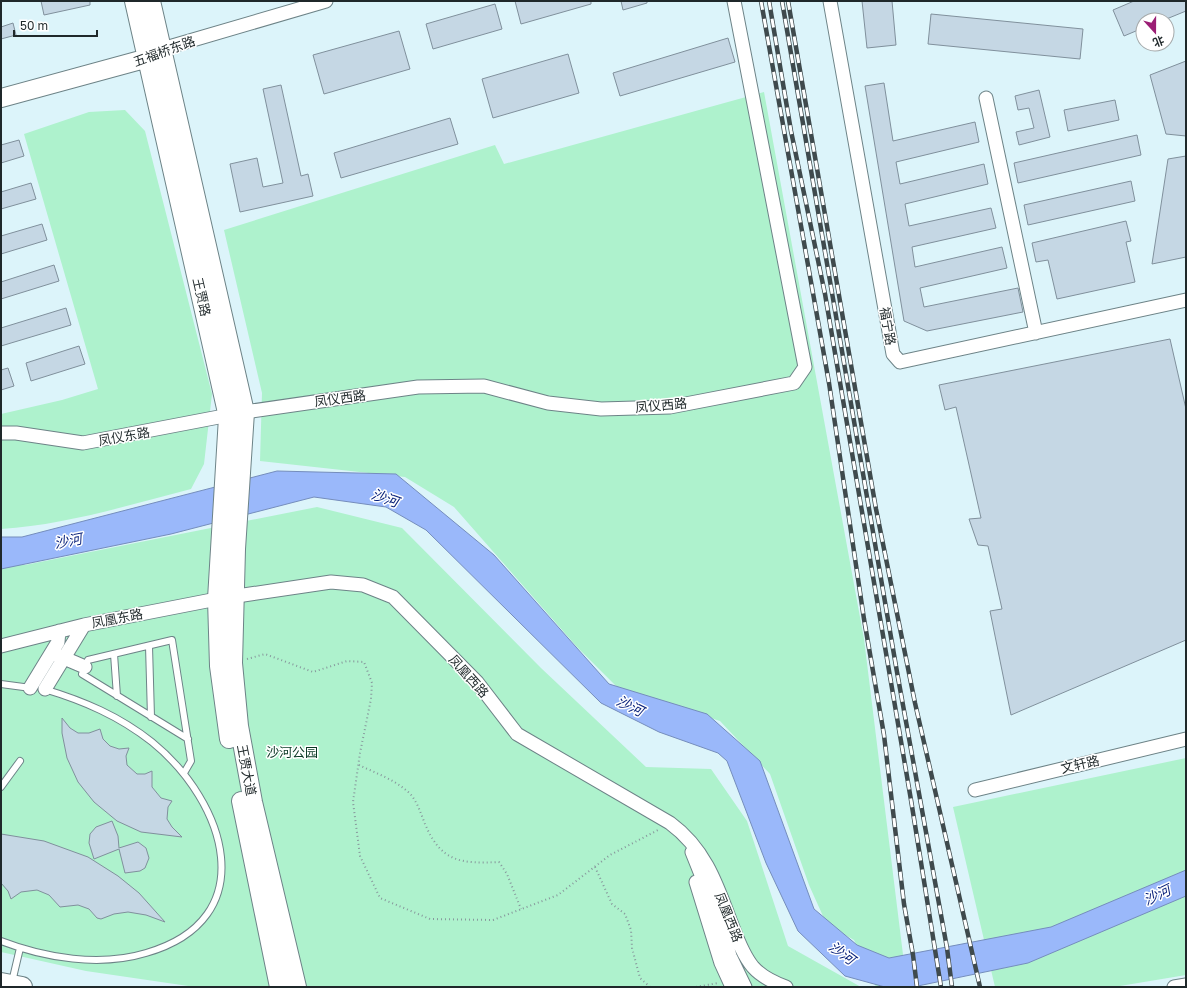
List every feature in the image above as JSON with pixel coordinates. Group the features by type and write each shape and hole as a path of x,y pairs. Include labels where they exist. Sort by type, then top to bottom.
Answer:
{"main road":[{"path":"134,1 152,51"},
{"path":"151,1 152,51"},
{"name":"五福桥东路","path":"1,98 152,51"},
{"name":"王贾路","path":"152,51 237,414 227,550"},
{"name":"王贾大道","path":"227,550 235,597 233,663 239,726 253,802 297,987"},
{"name":"王贾大道","path":"227,550 217,599 219,666 226,721 279,987"}],"street":[{"name":"五福桥东路","path":"152,51 326,1"},
{"name":"凤仪西路","path":"237,414 418,387 470,386 484,386 548,403 601,409 670,407 794,383 805,367 734,1"},
{"name":"福宁路","path":"830,1 893,354 900,362 1186,300"},
{"path":"986,98 1036,332"},
{"name":"凤仪东路","path":"1,433 16,433 83,443 237,414"},
{"name":"凤凰西路","path":"235,597 331,582 363,585 393,597 477,682 517,734 670,823 684,834 701,854 714,877 736,937 753,967 774,983 786,987"},
{"name":"凤凰东路","path":"1,646 84,625 217,599 235,597"},
{"path":"45,689 84,625"},
{"path":"30,688 58,642 59,631"},
{"path":"51,653 85,667"},
{"name":"文轩路","path":"975,790 1186,739"},
{"name":"凤凰西路","path":"684,834 697,888 721,963 731,984"},
{"name":"凤凰西路","path":"684,834 718,917 730,956 745,987"},
{"path":"1174,987 1186,985"}],"lane":[{"path":"184,773 192,761 172,640 88,660 82,674 188,739"},
{"path":"148,646 151,717"},
{"path":"114,654 117,696"},
{"path":"1,684 45,689 93,705 123,721 153,743 184,773 202,799 217,832 222,866 213,905 203,920 192,932 177,942 131,958 102,960 58,957 20,948 1,941"},
{"path":"1,787 20,761"},
{"path":"11,985 20,948"}],"path":[{"path":"233,663 264,654 313,672 347,661 364,662 372,683 371,699 358,765 353,802 360,856 380,898 430,919 493,920 558,895 610,855 670,823"},
{"path":"358,765 394,782 411,795 438,846 457,861 474,864 499,862 508,874 521,909"},
{"path":"595,867 612,904 625,914 631,930 632,948 640,978 650,987"},
{"path":"696,987 731,984"}],"green space":[{"path":"764,92 864,639 907,987 876,987 854,940 827,925 809,885 770,774 720,721 619,689 577,647 454,507 405,477 260,461 262,393 224,230 495,145 504,164"},
{"path":"125,110 145,131 212,394 204,464 191,489 73,519 25,527 1,529 1,414 62,400 98,389 24,134 89,112"},
{"name":"沙河公园","path":"317,507 402,528 541,668 646,767 711,769 747,821 788,946 861,987 195,987 86,971 1,952 1,565 25,565"},
{"path":"1186,758 1186,975 1114,987 995,987 953,807"}],"water":[{"name":"沙河","path":"277,471 396,474 494,555 609,684 707,714 760,761 814,909 857,945 889,958 1051,927 1186,870 1186,896 1028,963 913,987 885,987 845,976 798,931 766,863 727,761 718,753 659,732 601,703 426,530 386,507 314,497 171,534 1,569 1,537 22,537"}],"building":[{"path":"41,1 90,1 90,5 44,15"},
{"path":"515,1 591,1 591,4 521,24"},
{"path":"621,1 647,1 647,3 623,10"},
{"path":"862,1 892,1 896,45 867,48"},
{"path":"1134,1 1186,1 1186,11 1175,16 1175,12 1135,12 1135,31 1124,36 1113,10"},
{"path":"495,4 502,29 433,49 426,24"},
{"path":"931,14 1083,29 1080,59 928,44"},
{"path":"13,23 16,35 1,39 1,27"},
{"path":"399,31 410,69 324,94 313,55"},
{"path":"728,38 735,62 620,96 613,73"},
{"path":"568,54 579,93 493,118 482,79"},
{"path":"1186,61 1186,136 1166,134 1150,75"},
{"path":"884,83 893,141 975,122 979,142 896,162 900,184 984,164 988,184 905,204 909,226 991,208 996,228 912,247 915,267 1002,247 1007,268 920,288 924,307 1018,288 1023,312 927,331 904,321 865,86"},
{"path":"281,85 301,176 308,174 313,196 240,212 230,164 257,158 263,187 283,183 263,89"},
{"path":"1039,90 1050,137 1019,145 1016,132 1034,128 1029,108 1018,110 1015,96"},
{"path":"1115,100 1119,120 1068,131 1064,110"},
{"path":"450,118 458,144 341,178 334,153"},
{"path":"1137,135 1141,155 1018,183 1014,163"},
{"path":"19,140 24,156 1,163 1,145"},
{"path":"1186,156 1186,257 1152,264 1168,159"},
{"path":"1131,181 1135,201 1028,225 1024,205"},
{"path":"31,183 36,199 1,209 1,192"},
{"path":"1126,221 1131,241 1126,242 1135,282 1057,299 1048,260 1036,262 1032,243"},
{"path":"42,224 47,240 1,254 1,236"},
{"path":"54,265 59,281 1,299 1,282"},
{"path":"66,308 71,325 1,346 1,328"},
{"path":"1170,339 1186,409 1186,640 1011,715 990,611 1002,609 988,546 978,545 969,519 981,518 956,407 945,410 939,385"},
{"path":"79,346 85,364 31,381 26,363"},
{"path":"8,368 14,386 1,390 1,370"},
{"path":"62,718 70,728 78,733 89,733 100,729 103,739 110,746 119,749 129,748 126,756 127,765 137,774 145,774 152,771 152,787 161,798 172,801 168,807 167,819 172,827 182,837 141,832 117,821 94,802 78,782 67,758 62,733"},
{"path":"112,821 118,836 119,848 138,842 146,848 149,858 145,868 140,871 125,873 119,849 94,859 89,843 90,834 96,827"},
{"path":"1,834 44,841 88,857 118,876 139,893 165,922 146,915 128,912 114,914 101,919 97,918 89,909 78,905 60,907 49,895 37,890 21,892 11,899 8,891 1,883"}],"railway":[{"path":"761,1 829,383 864,619 884,735 904,904 917,987"},
{"path":"769,1 791,131 825,294 911,800 941,987"},
{"path":"782,1 897,672 947,948 952,987"},
{"path":"788,1 876,509 915,703 980,987"}]}
